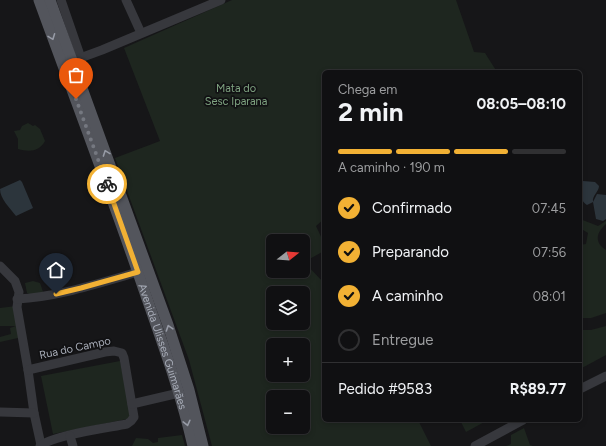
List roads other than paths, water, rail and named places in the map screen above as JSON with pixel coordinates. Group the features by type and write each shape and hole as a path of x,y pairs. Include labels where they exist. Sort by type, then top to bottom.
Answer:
{"main road":[{"name":"Avenida Ulisses Guimarães","path":"38,0 52,5 77,59 168,325 189,390 203,446"},
{"name":"Avenida Ulisses Guimarães","path":"52,5 92,143 179,393 193,446"}],"street":[{"path":"126,0 141,33"},
{"path":"77,59 221,0"},
{"path":"0,266 14,281 18,295 17,307 40,445 70,436 127,424 134,417 132,404 179,393"},
{"path":"18,295 30,299 81,288 138,272"},
{"name":"Rua do Campo","path":"28,370 104,352 118,351 122,353 124,358 132,404"},
{"path":"582,388 606,376"},
{"path":"0,412 34,413"},
{"path":"475,446 519,422"},
{"path":"70,436 73,446"}],"park label":[{"name":"Mata do Sesc Iparana","path":"236,94"}]}
